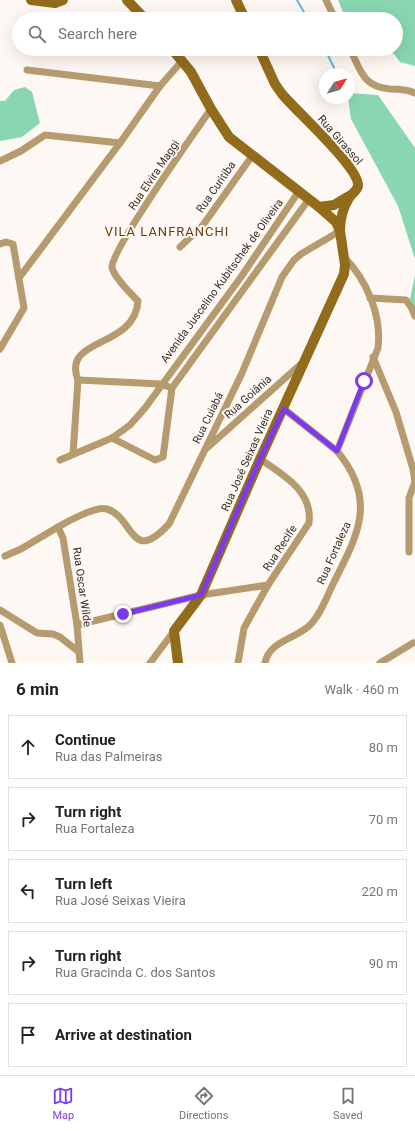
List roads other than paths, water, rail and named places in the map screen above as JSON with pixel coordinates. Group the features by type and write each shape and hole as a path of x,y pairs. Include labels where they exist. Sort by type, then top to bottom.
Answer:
{"street":[{"path":"31,0 55,3 63,0"},
{"path":"127,0 138,12"},
{"path":"236,0 242,12"},
{"path":"326,0 332,12"},
{"path":"178,56 191,72 211,110 229,137 319,207 336,222 340,231"},
{"name":"Rua Girassol","path":"262,56 275,84 282,94 321,134 351,170 358,186 349,196 341,215 340,231"},
{"path":"354,56 365,79 373,86 409,90 415,93"},
{"path":"19,278 120,143 160,86 182,60"},
{"path":"27,70 160,86"},
{"name":"Rua Elvira Maggi","path":"78,380 74,370 76,360 79,356 91,347 125,328 137,311 138,301 114,273 113,261 125,238 211,110"},
{"path":"0,161 21,151 44,135 120,143"},
{"name":"Rua Curitiba","path":"180,247 203,225 252,156"},
{"name":"Avenida Juscelino Kubitschek de Oliveira","path":"60,460 112,438 130,425 241,276 299,191"},
{"path":"319,207 334,205 349,196"},
{"name":"Avenida Juscelino Kubitschek de Oliveira","path":"172,388 309,199"},
{"name":"Rua José Seixas Vieira","path":"150,663 201,595 260,459 344,274 344,257 340,231"},
{"name":"Rua Cuiabá","path":"58,527 67,521 96,510 106,509 114,512 134,535 142,540 150,540 169,524 242,373 282,277 291,264 301,254 340,231"},
{"path":"0,244 6,242 13,244 24,308 0,350"},
{"path":"337,451 378,348 379,338 374,308 370,298 358,274 344,257"},
{"path":"241,276 250,282"},
{"path":"370,298 406,300 411,306 415,316"},
{"path":"374,357 396,412 413,469 414,482 409,498 409,552"},
{"name":"Rua Goiânia","path":"205,450 306,360"},
{"path":"73,454 78,380 161,384 172,388 165,453 163,457 155,460 112,438"},
{"name":"Rua Fortaleza","path":"265,663 266,658 273,648 307,628 316,617 342,566 358,528 362,510 360,493 348,466 337,451 284,409"},
{"name":"Rua Recife","path":"238,663 244,628 268,585 309,523 310,512 308,502 302,493 293,484 260,459"},
{"path":"5,556 21,549 58,527"},
{"name":"Rua Oscar Wilde","path":"58,527 63,538 80,663"},
{"path":"76,625 201,595 268,585"},
{"path":"0,610 37,633 53,634 60,637 79,652"},
{"path":"0,625 12,663"},
{"path":"174,631 178,663"},
{"path":"380,663 413,643"}],"waterway":[{"path":"297,0 304,12"},
{"path":"328,56 334,68"}],"district":[{"name":"VILA LANFRANCHI","path":"167,231"}]}
